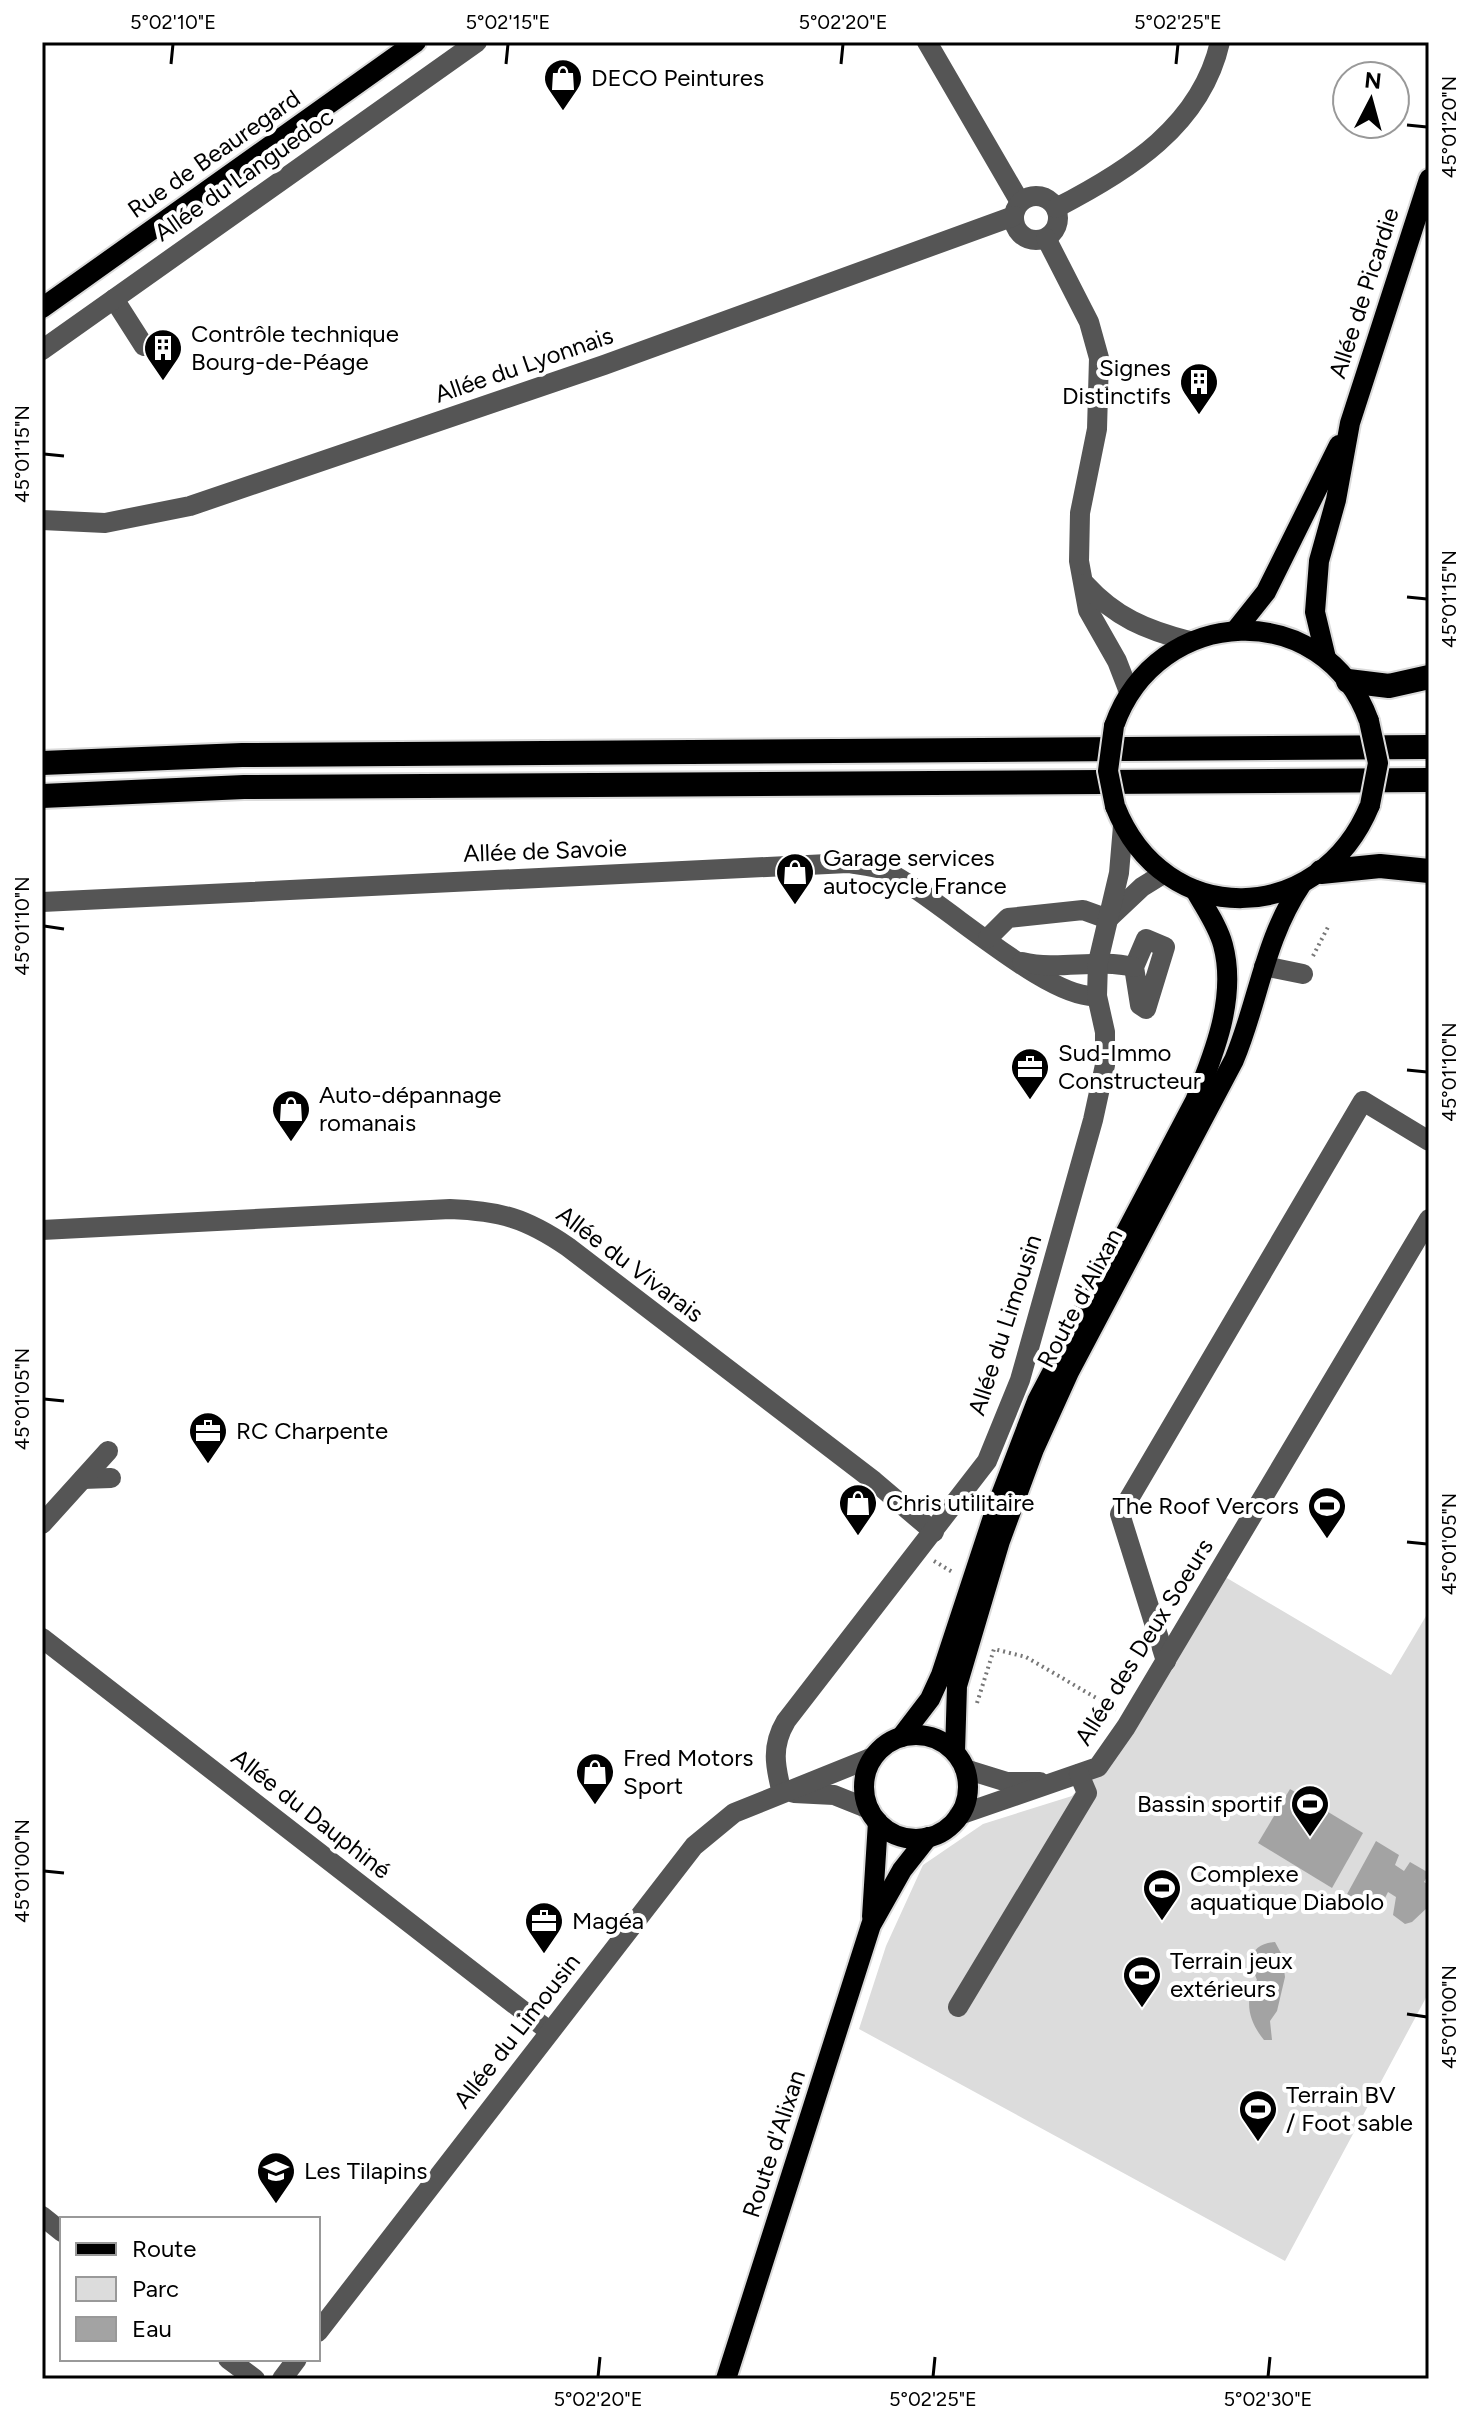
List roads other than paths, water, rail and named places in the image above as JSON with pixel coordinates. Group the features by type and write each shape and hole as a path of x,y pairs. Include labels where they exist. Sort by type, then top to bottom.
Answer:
{"highway":[{"path":"1348,681 1389,686 1429,677"},
{"path":"42,763 271,754 1429,747"},
{"path":"42,796 244,787 1429,780"},
{"path":"1311,879 1380,866 1429,871"}],"main road":[{"name":"Rue de Beauregard","path":"42,308 416,42"},
{"name":"Allée de Picardie","path":"1326,658 1315,612 1316,580 1350,423 1429,179"},
{"name":"Allée de Picardie","path":"1235,631 1271,581 1350,423"},
{"path":"1235,631 1283,637 1326,658 1348,681 1369,721 1378,763 1370,805 1346,850 1311,879 1252,898 1195,890 1163,874 1133,845 1115,806 1108,771 1114,726 1129,692 1158,661 1189,641 1235,631"},
{"name":"Route d'Alixan","path":"871,1925 902,1870 928,1837 940,1833 959,1815 968,1793 960,1760 954,1709 979,1609 1034,1449 1069,1372 1234,1060 1247,1030 1276,926 1311,879"},
{"name":"Route d'Alixan","path":"726,2379 871,1925 878,1861 874,1815 864,1782 873,1757 901,1737 930,1699 941,1675 996,1508 1037,1401 1169,1152 1207,1071 1221,1023 1227,966 1220,936 1195,890"},
{"path":"901,1737 930,1737 960,1760"},
{"path":"874,1815 901,1836 928,1837"}],"street":[{"name":"Allée du Languedoc","path":"42,350 477,42"},
{"path":"927,42 1017,209 1022,236 1034,241 1046,238 1058,223 1056,208 1047,198 1037,196 1017,209"},
{"path":"1056,208 1129,166 1174,128 1204,90 1220,42"},
{"name":"Allée du Lyonnais","path":"42,520 105,523 190,506 589,371 1017,209"},
{"path":"1046,238 1089,322 1099,358 1097,429 1078,536 1094,625 1117,661 1129,692"},
{"path":"114,299 144,346"},
{"path":"1085,584 1102,604 1126,620 1189,641"},
{"name":"Allée du Limousin","path":"782,1793 774,1754 780,1731 987,1461 1020,1380 1093,1120 1105,1065 1105,1032 1097,996 1098,962 1120,863 1123,826"},
{"name":"Allée de Savoie","path":"42,902 848,863 883,870 988,938 1038,977 1084,998 1097,996"},
{"path":"988,938 1008,918 1083,910 1108,919 1142,887 1163,874"},
{"name":"Allée de Savoie","path":"1022,962 1065,967 1098,962 1134,967"},
{"path":"1264,966 1303,974"},
{"path":"1166,1661 1120,1514 1363,1101 1429,1141"},
{"name":"Allée du Vivarais","path":"42,1230 450,1209 489,1210 518,1218 537,1226 568,1247 874,1481 934,1532"},
{"name":"Allée des Deux Soeurs","path":"959,1815 1098,1767 1131,1719 1429,1219"},
{"path":"42,1524 108,1451"},
{"path":"83,1479 111,1478"},
{"name":"Allée du Dauphiné","path":"42,1638 549,2031"},
{"name":"Allée du Limousin","path":"320,2329 694,1846 734,1813 873,1757"},
{"name":"Allée des Deux Soeurs","path":"960,1760 1007,1782 1056,1781"},
{"path":"958,2007 1087,1793 1079,1774"},
{"name":"Allée du Limousin","path":"782,1793 834,1795 874,1815"},
{"path":"42,2216 60,2230"},
{"path":"231,2361 255,2379"},
{"path":"282,2379 296,2361"}],"water":[{"name":"Bassin sportif","path":"1290,1789 1363,1833 1332,1888 1258,1843"},
{"path":"1376,1841 1399,1855 1395,1865 1404,1871 1410,1862 1429,1873 1424,1882 1429,1885 1429,1906 1412,1922 1405,1924 1393,1915 1396,1897 1388,1892 1377,1914 1346,1896"},
{"path":"1275,1942 1282,1955 1285,1977 1277,2011 1270,2021 1272,2040 1264,2040 1250,2011 1250,1995 1257,1980 1250,1962 1259,1947"}],"place":[{"name":"DECO Peintures","path":"563,112"},
{"name":"Contrôle technique Bourg-de-Péage","path":"163,382"},
{"name":"Signes Distinctifs","path":"1199,416"},
{"name":"Garage services autocycle France","path":"795,906"},
{"name":"Sud-Immo Constructeur","path":"1030,1101"},
{"name":"Auto-dépannage romanais","path":"291,1143"},
{"name":"RC Charpente","path":"208,1465"},
{"name":"Chris utilitaire","path":"858,1537"},
{"name":"The Roof Vercors","path":"1327,1540"},
{"name":"Fred Motors Sport","path":"595,1806"},
{"name":"Bassin sportif","path":"1310,1838"},
{"name":"Complexe aquatique Diabolo","path":"1162,1922"},
{"name":"Magéa","path":"544,1955"},
{"name":"Terrain jeux extérieurs","path":"1142,2009"},
{"name":"Terrain BV / Foot sable","path":"1258,2143"},
{"name":"Les Tilapins","path":"276,2205"}]}
